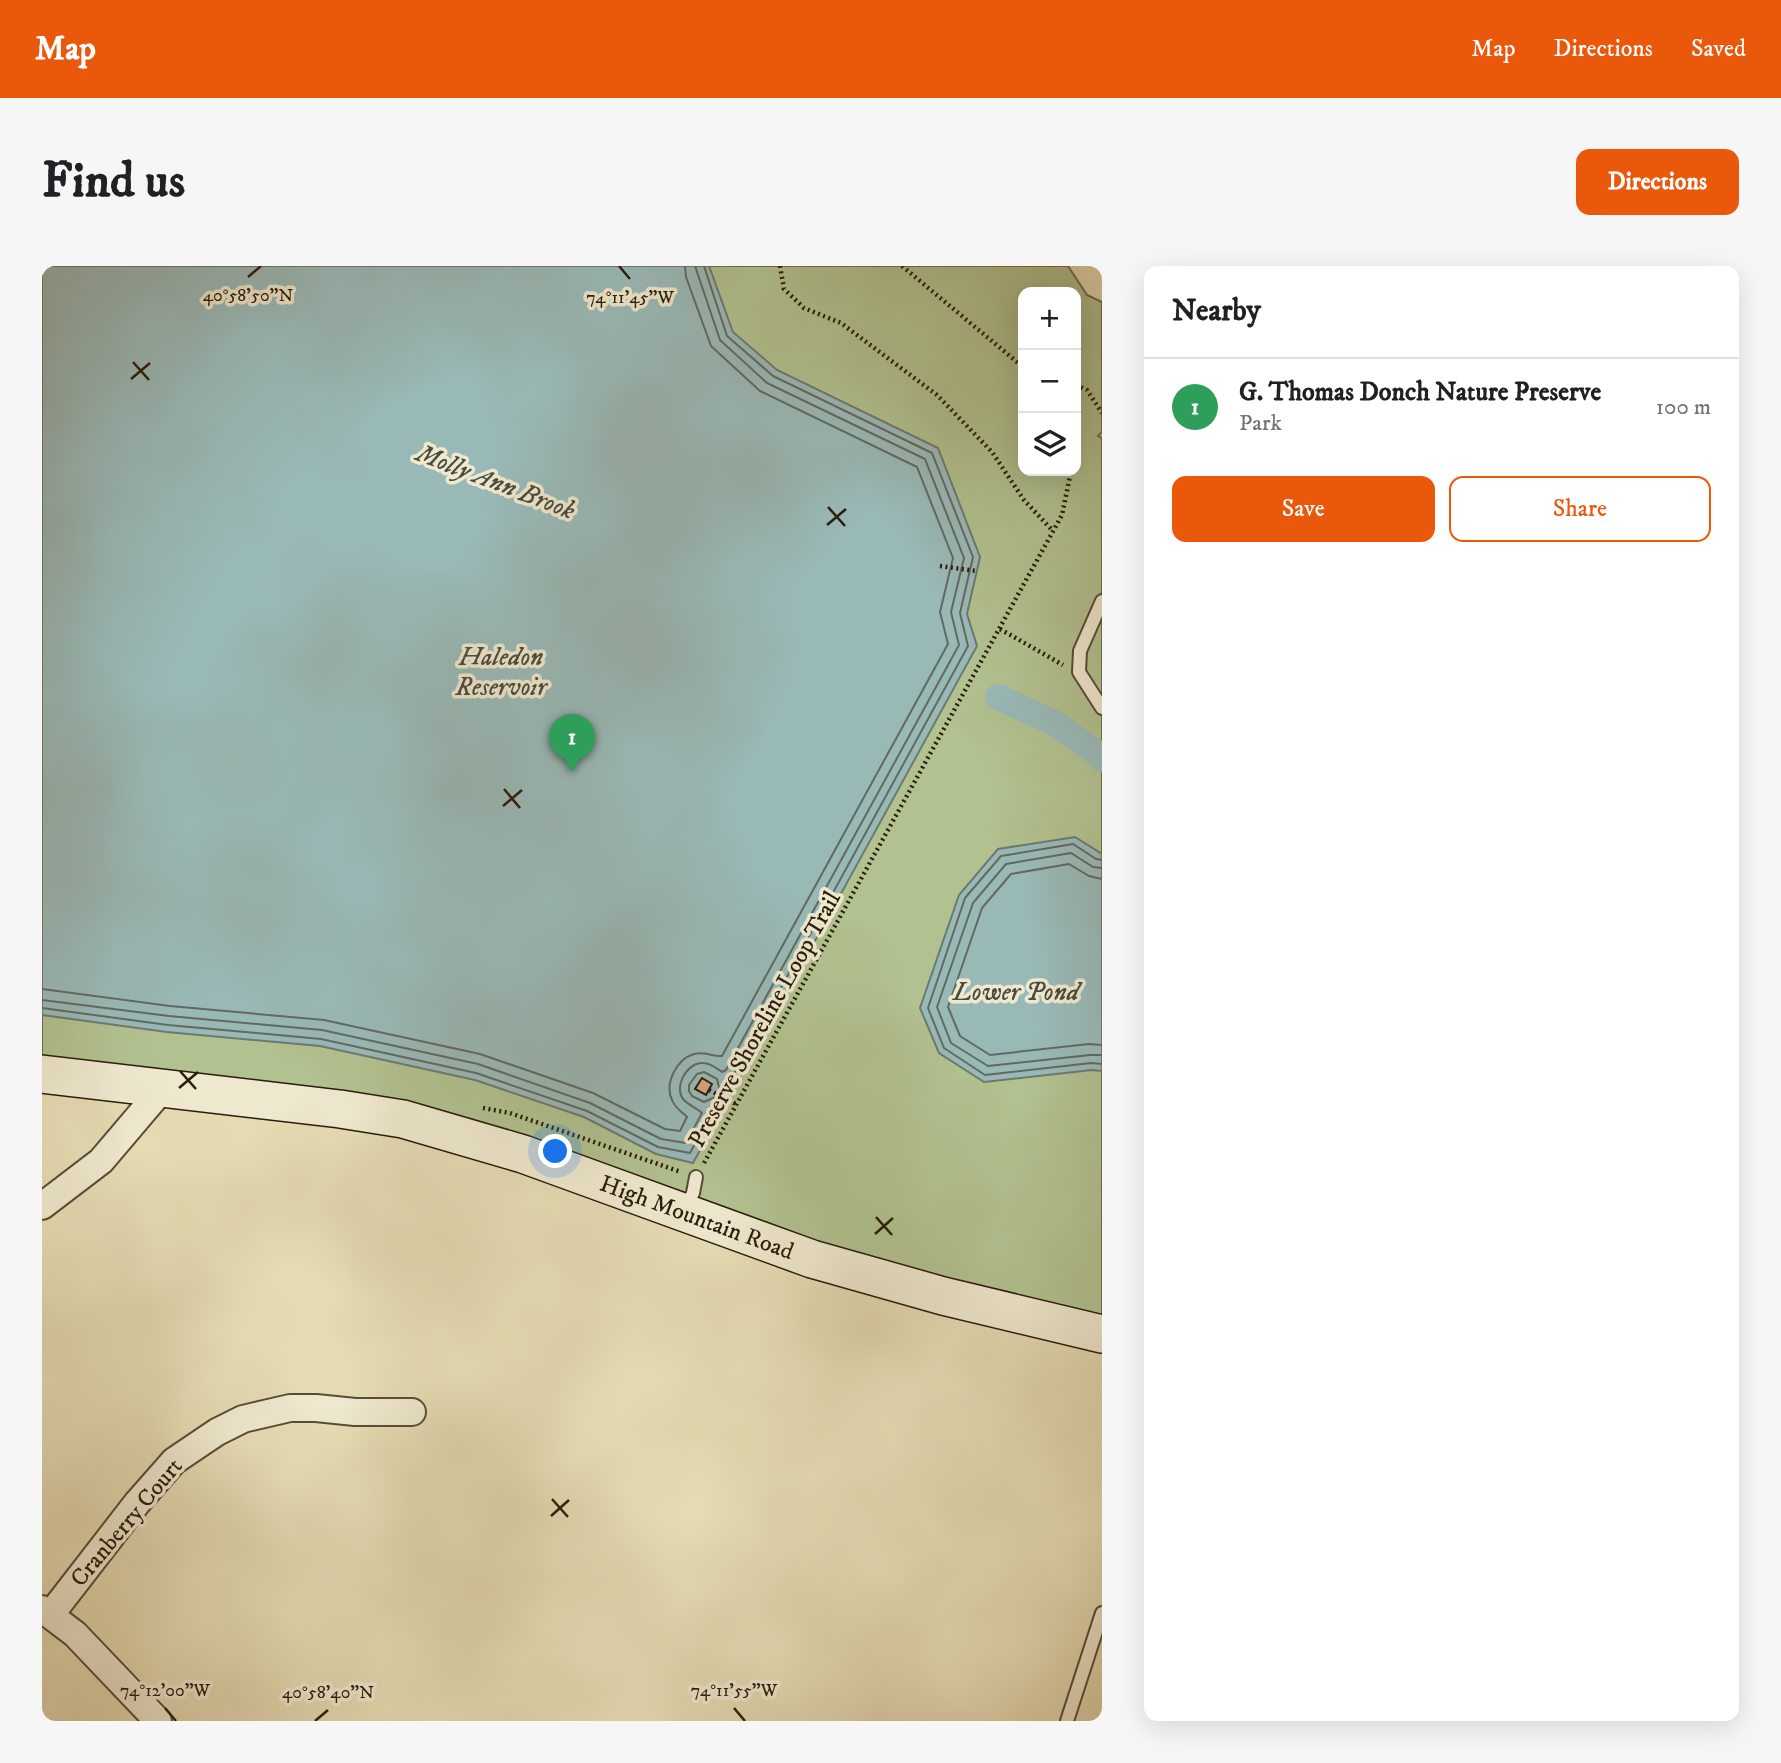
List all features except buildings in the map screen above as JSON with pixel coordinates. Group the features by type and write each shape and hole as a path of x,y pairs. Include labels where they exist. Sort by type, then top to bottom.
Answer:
{"main road":[{"name":"High Mountain Road","path":"42,1074 340,1108 403,1119 523,1154 812,1259 943,1296 1102,1334"}],"street":[{"path":"45,1200 101,1161 163,1088"},
{"name":"Cranberry Court","path":"46,1611 167,1469 194,1446 217,1432 243,1419 290,1408 412,1412"},
{"path":"46,1611 75,1634 158,1721"}],"lane":[{"path":"1102,601 1080,651 1079,672 1102,708"},
{"path":"683,1212 693,1193 696,1177"},
{"path":"1067,1721 1102,1613"}],"path":[{"path":"780,266 784,289 804,308 850,329 937,395 992,452 1024,500 1053,531"},
{"path":"902,266 1018,363"},
{"path":"1081,387 1087,390 1102,413"},
{"name":"Preserve Shoreline Loop Trail","path":"482,1108 510,1113 696,1177 1062,515 1070,476"},
{"path":"940,566 977,571"},
{"path":"1000,629 1079,672"},
{"path":"709,1090 736,1104"}],"green space":[{"name":"Haledon Reservoir","path":"42,266 1068,266 1087,295 1102,302 1102,432 1098,436 1102,438 1102,1334 523,1154 42,1074"}],"water":[{"name":"Haledon Reservoir","path":"42,266 709,266 733,332 777,370 938,448 980,557 967,614 977,646 693,1163 656,1154 584,1117 475,1080 320,1046 167,1032 42,1015"},
{"name":"Lower Pond","path":"1075,837 1102,854 1102,1071 984,1082 939,1053 920,1008 959,895 998,849"}],"waterway":[{"path":"998,697 1054,723 1102,759"}],"place":[{"name":"G. Thomas Donch Nature Preserve","path":"572,772"}],"water label":[{"name":"Molly Ann Brook","path":"496,481"}]}
